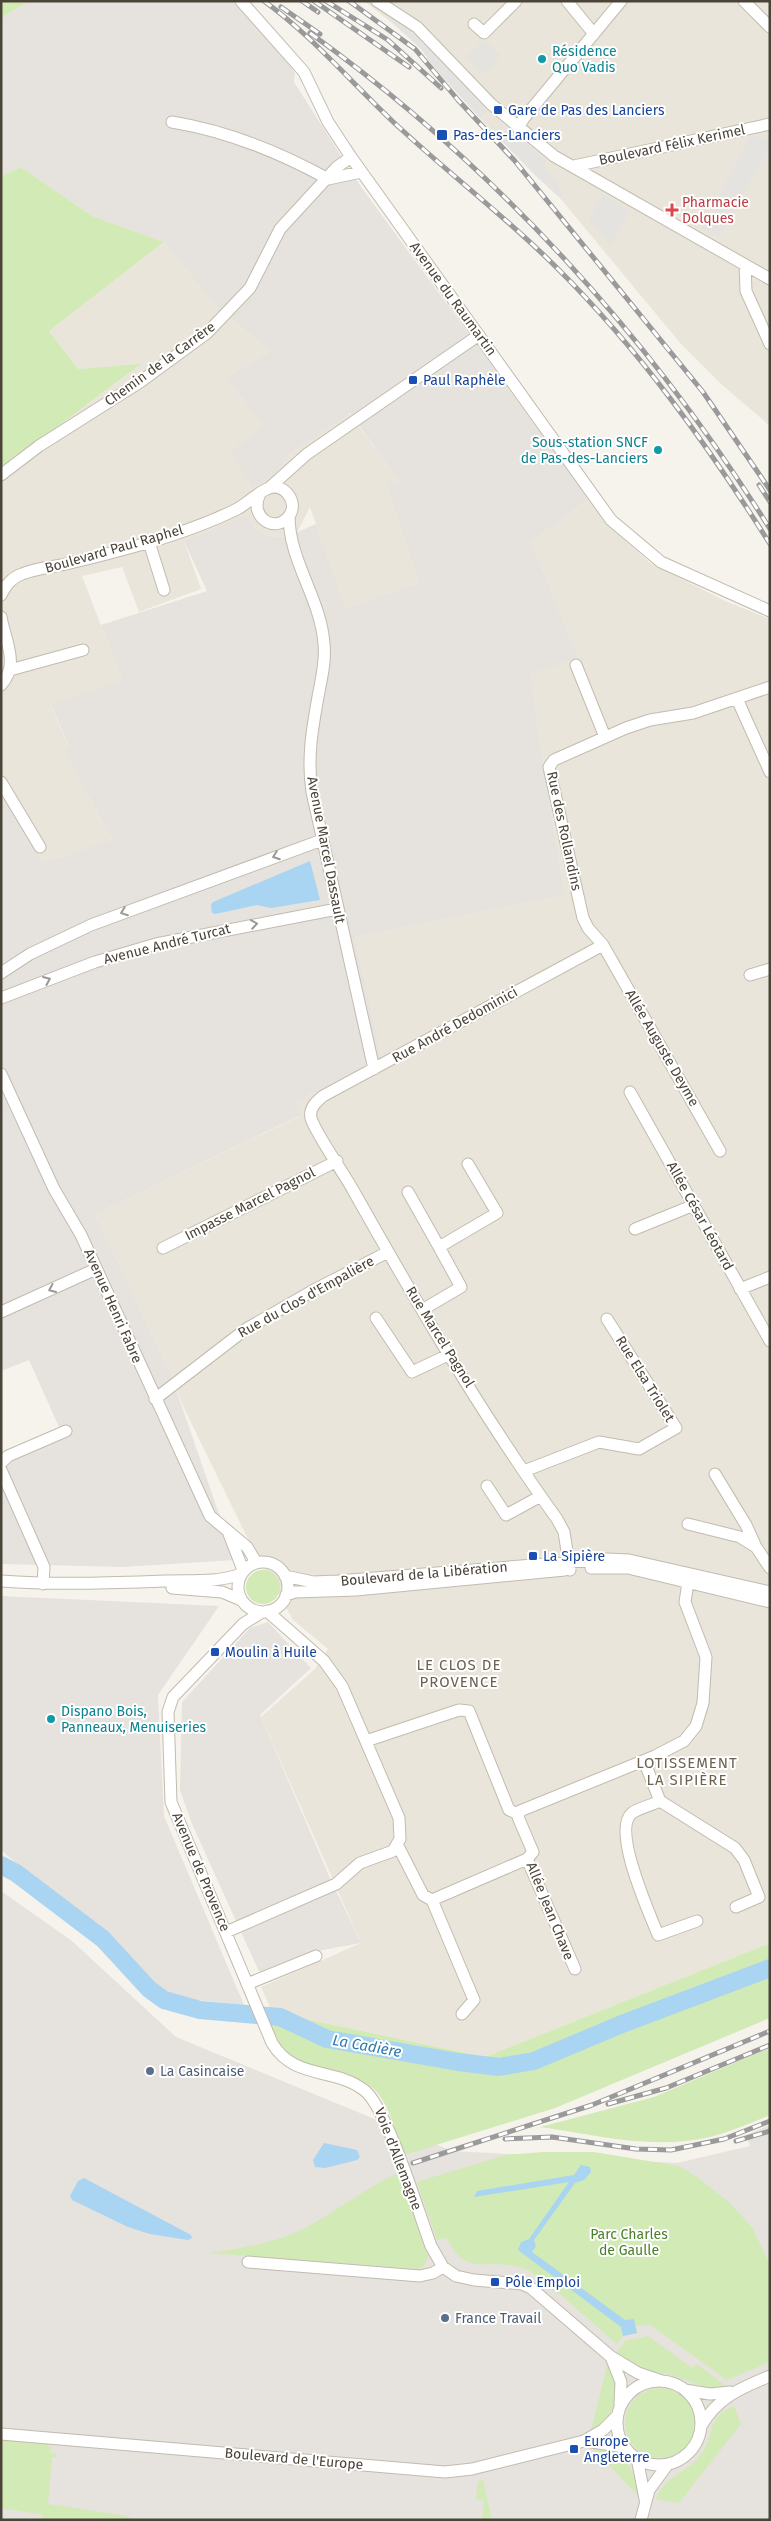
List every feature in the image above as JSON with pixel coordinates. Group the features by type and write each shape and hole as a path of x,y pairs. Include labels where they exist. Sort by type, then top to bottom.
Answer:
{"street":[{"name":"Avenue du Raumartin","path":"241,1 304,72 328,122 361,172 606,513 627,536 669,566 770,611"},
{"path":"378,1 417,28 471,85 518,128 554,156 770,280"},
{"path":"474,24 484,33 516,1"},
{"path":"567,1 594,34"},
{"path":"518,128 524,118 621,1"},
{"path":"744,1 770,27"},
{"path":"172,122 226,135 276,152 328,179 361,172"},
{"name":"Boulevard Félix Kerimel","path":"574,166 770,124"},
{"name":"Chemin de la Carrère","path":"1,475 39,446 140,382 207,333 250,288 280,229 337,167 351,157"},
{"path":"745,265 746,291 770,344"},
{"name":"Boulevard Paul Raphel","path":"1,595 10,581 22,574 149,542 234,511 264,491 307,454 479,335"},
{"path":"289,470 289,495 292,505 289,516 274,524 263,520 259,516 256,505 264,491 280,488 289,495"},
{"path":"234,511 259,516"},
{"name":"Avenue Marcel Dassault","path":"289,516 292,543 318,616 324,643 324,661 309,748 312,792 374,1069"},
{"name":"Avenue Marcel Dassault","path":"274,524 292,543"},
{"path":"149,542 164,590"},
{"path":"1,617 12,660 10,670 1,685"},
{"path":"10,670 83,650"},
{"path":"576,665 605,737"},
{"name":"Rue des Rollandins","path":"603,945 585,922 549,770 554,760 596,743 605,737 650,720 694,713 770,687"},
{"path":"737,698 770,772"},
{"path":"1,782 40,847"},
{"path":"1,973 30,954 91,925 322,840"},
{"name":"Avenue André Turcat","path":"1,998 95,962 156,944 338,909"},
{"name":"Rue André Dedominici","path":"311,1110 323,1096 603,945"},
{"name":"Allée Auguste Deyme","path":"603,945 720,1151"},
{"path":"750,975 770,969"},
{"name":"Avenue Henri Fabre","path":"1,1074 54,1189 81,1235 210,1516 229,1534 247,1547 256,1562"},
{"name":"Allée César Léotard","path":"630,1092 770,1341"},
{"name":"Rue Marcel Pagnol","path":"311,1110 313,1123 337,1160 422,1310 564,1532 570,1566"},
{"name":"Impasse Marcel Pagnol","path":"163,1248 337,1160"},
{"path":"439,1247 497,1213 468,1164"},
{"path":"408,1192 460,1286 422,1310"},
{"path":"635,1229 694,1205"},
{"name":"Rue du Clos d'Empalière","path":"155,1399 246,1329 314,1290 388,1252"},
{"path":"1,1312 96,1269"},
{"path":"740,1289 770,1277"},
{"path":"376,1318 412,1372 450,1354"},
{"name":"Rue Elsa Triolet","path":"524,1471 599,1442 639,1449 676,1428 607,1319"},
{"path":"1,1463 8,1456 66,1431"},
{"path":"1,1470 44,1567 43,1584"},
{"path":"715,1474 770,1568"},
{"path":"487,1486 506,1515 541,1496"},
{"path":"688,1524 740,1537 756,1547"},
{"name":"Avenue Henri Fabre","path":"229,1534 242,1572"},
{"name":"Boulevard de la Libération","path":"286,1595 295,1592 326,1591 570,1566 607,1559 629,1560 770,1602"},
{"path":"1,1582 43,1584 207,1580 230,1578 256,1562"},
{"name":"Boulevard de la Libération","path":"256,1562 270,1562 276,1565 285,1576 313,1582 570,1566"},
{"path":"242,1572 237,1587 244,1603 243,1624"},
{"path":"269,1610 286,1595 288,1589 285,1576"},
{"path":"519,1814 520,1810 644,1761 684,1741 696,1726 703,1703 706,1656 685,1602 688,1578"},
{"name":"Boulevard de la Libération","path":"688,1578 770,1592"},
{"path":"138,1583 222,1592 244,1603 269,1610 280,1623 324,1661 342,1686 399,1818 400,1838 393,1850 360,1863 336,1884 226,1932"},
{"name":"Avenue de Provence","path":"262,2022 172,1802 168,1708 173,1697 243,1624 269,1610"},
{"name":"Allée Jean Chave","path":"366,1741 459,1710 469,1711 509,1810 519,1814 518,1817 533,1852 527,1859 574,1970"},
{"path":"644,1761 660,1801 734,1848 744,1860 759,1897 736,1907"},
{"path":"660,1801 631,1814 626,1822 629,1858 658,1935 697,1921"},
{"path":"397,1844 423,1895 432,1900 474,2000 462,2014"},
{"path":"432,1900 527,1859"},
{"path":"247,1984 316,1956"},
{"name":"Voie d'Allemagne","path":"262,2022 276,2049 286,2060 300,2068 356,2084 376,2102 431,2246 443,2267"},
{"path":"248,2262 420,2276 432,2273 443,2267 464,2279 527,2286 610,2356 638,2373 685,2390 710,2394 732,2392"},
{"path":"610,2356 621,2382 618,2432 624,2447 636,2458 655,2465 668,2464 681,2459 691,2450 698,2439 701,2426 700,2412 694,2400 685,2390"},
{"path":"701,2426 714,2406 732,2392 770,2376"},
{"name":"Boulevard de l'Europe","path":"1,2434 444,2472 472,2469 584,2441 603,2430 618,2413 626,2397 636,2388 648,2382 662,2381"},
{"name":"Boulevard de l'Europe","path":"584,2441 624,2447"},
{"path":"636,2458 645,2501"},
{"path":"641,2520 645,2501 655,2481 668,2464"}],"shaded area":[{"path":"29,1 233,1 284,53 295,74 294,82 359,184 587,495 584,503 531,542 579,658 531,675 542,758 565,895 355,937 382,1058 295,1102 301,1115 95,1214 170,1372 235,1560 122,1567 1,1564 1,1481 4,1464 63,1436 29,1360 1,1371 1,791 43,863 112,839 63,750 69,746 51,705 122,680 101,625 207,591 184,541 246,516 255,529 272,537 288,536 316,524 346,608 419,583 385,481 400,483 350,413 288,456 271,477 252,488 231,451 264,426 226,377 270,351 216,307 164,242 92,216 21,167 1,176 1,18"},
{"path":"364,1 770,1 770,426 721,384 681,344 560,198 488,127 431,64 422,50 400,29"},
{"path":"391,16 427,45 487,111 480,118 431,64 422,50 389,20"},
{"path":"484,40 501,55 485,74 466,57"},
{"path":"514,130 546,161 544,164 564,194 560,198 502,141"},
{"path":"751,135 770,139 770,145 719,238 701,229"},
{"path":"603,194 631,211 611,245 588,221"},
{"path":"164,242 216,307 270,351 226,377 288,456 349,413 401,484 385,481 419,583 346,608 310,507 298,531 287,536 272,537 255,529 246,517 184,541 201,589 139,612 122,567 82,576 122,680 51,706 69,747 63,750 112,839 43,863 1,791 1,469 140,365 78,369 49,331"},
{"path":"587,495 616,532 649,562 725,601 770,619 770,1943 485,2057 272,2012 261,1987 361,1943 261,1717 315,1669 328,1649 293,1620 246,1535 182,1404 170,1372 95,1214 300,1116 295,1102 382,1058 355,937 565,895 542,758 531,675 579,658 531,542 584,503"},
{"path":"1,1596 219,1606 158,1695 164,1816 244,2005 168,1997 1,1850"},
{"path":"268,1622 311,1668 260,1715 330,1878 361,1943 323,1950 261,1976 192,1824 180,1790 182,1702 250,1628"},
{"path":"1,1891 72,1941 176,2037 452,2151 677,2163 750,2146 746,2135 770,2125 770,2520 1,2520"}],"green space":[{"path":"1,1 29,1 1,18"},
{"path":"21,167 92,216 164,242 49,331 78,369 141,364 1,469 1,176"},
{"path":"263,1570 275,1575 280,1587 275,1599 263,1604 251,1599 246,1587 251,1575"},
{"path":"770,1943 770,2018 555,2108 404,2155 388,2111 374,2089 363,2081 351,2076 299,2062 288,2055 279,2045 268,2020 272,2012 485,2057"},
{"path":"770,2048 770,2115 729,2131 697,2140 649,2142 540,2127 654,2097"},
{"name":"Parc Charles de Gaulle","path":"543,2152 594,2152 679,2166 697,2177 731,2204 753,2229 770,2265 770,2362 727,2380 649,2324 636,2326 637,2333 623,2336 617,2344 560,2294 528,2270 511,2265 470,2263 462,2259 454,2251 447,2238 437,2240 417,2182 505,2155"},
{"path":"398,2173 429,2254 424,2266 418,2269 208,2253 258,2245 282,2238 305,2228"},
{"path":"648,2336 692,2368 697,2364 727,2387 705,2387 674,2376 644,2369 631,2364 616,2353 625,2341"},
{"path":"608,2362 616,2384 615,2402 606,2418 590,2435"},
{"path":"653,2388 667,2388 680,2393 690,2403 695,2416 695,2430 690,2443 680,2453 667,2458 653,2458 640,2453 630,2443 625,2430 625,2416 630,2403 640,2393"},
{"path":"734,2406 741,2424 679,2503 656,2499 669,2481 698,2458 707,2443 711,2429 718,2416"},
{"path":"1,2439 45,2443 51,2448 50,2454 56,2453 56,2457 52,2457 48,2504 127,2516 134,2520 41,2520 43,2515 1,2508"},
{"path":"590,2445 612,2452 626,2462 634,2477 641,2499"},
{"path":"483,2480 492,2520 482,2520 484,2500 476,2499 478,2481"}],"water":[{"path":"310,861 320,900 271,908 257,905 215,914 212,913 211,905 213,902"},
{"path":"324,2143 357,2150 360,2157 357,2160 325,2168 315,2167 313,2160"},
{"path":"581,2165 590,2167 591,2172 584,2180 575,2183 534,2240 536,2246 532,2252 625,2320 634,2319 637,2333 623,2336 621,2327 518,2250 521,2242 529,2239 569,2182 474,2197 477,2191 574,2175"},
{"path":"84,2178 191,2235 192,2238 188,2240 150,2234 128,2227 72,2200 70,2196 78,2181"}],"waterway":[{"name":"La Cadière","path":"1,1865 16,1873 103,1939 149,1989 164,2000 200,2010 280,2017 327,2039 458,2062 499,2067 534,2061 622,2024 770,1968"}],"railway":[{"path":"264,1 301,31 402,130 537,248 586,298 615,330 670,399 722,470 770,544"},
{"path":"302,1 318,12"},
{"path":"314,1 409,67"},
{"path":"326,1 388,40 441,88"},
{"path":"349,1 415,49 458,100 514,160 703,392 770,490"},
{"path":"281,7 320,34"},
{"path":"310,33 378,85 443,140 505,198 564,259 674,389 770,529"},
{"path":"759,485 770,502"},
{"path":"413,2163 592,2105 770,2031"},
{"path":"608,2104 666,2088 770,2045"},
{"path":"505,2139 552,2137 636,2149 671,2150 724,2139 770,2121"},
{"path":"736,2141 770,2131"}],"place":[{"name":"Résidence Quo Vadis","path":"542,59"},
{"name":"Gare de Pas des Lanciers","path":"498,110"},
{"name":"Pas-des-Lanciers","path":"442,135"},
{"name":"Pharmacie Dolques","path":"672,210"},
{"name":"Paul Raphèle","path":"413,380"},
{"name":"Sous-station SNCF de Pas-des-Lanciers","path":"658,450"},
{"name":"La Sipière","path":"533,1556"},
{"name":"Moulin à Huile","path":"215,1652"},
{"name":"Dispano Bois, Panneaux, Menuiseries","path":"51,1719"},
{"name":"La Casincaise","path":"150,2071"},
{"name":"Pôle Emploi","path":"495,2282"},
{"name":"France Travail","path":"445,2318"},
{"name":"Europe Angleterre","path":"574,2449"}],"district":[{"name":"LE CLOS DE PROVENCE","path":"459,1674"},
{"name":"LOTISSEMENT LA SIPIÈRE","path":"687,1772"}]}
